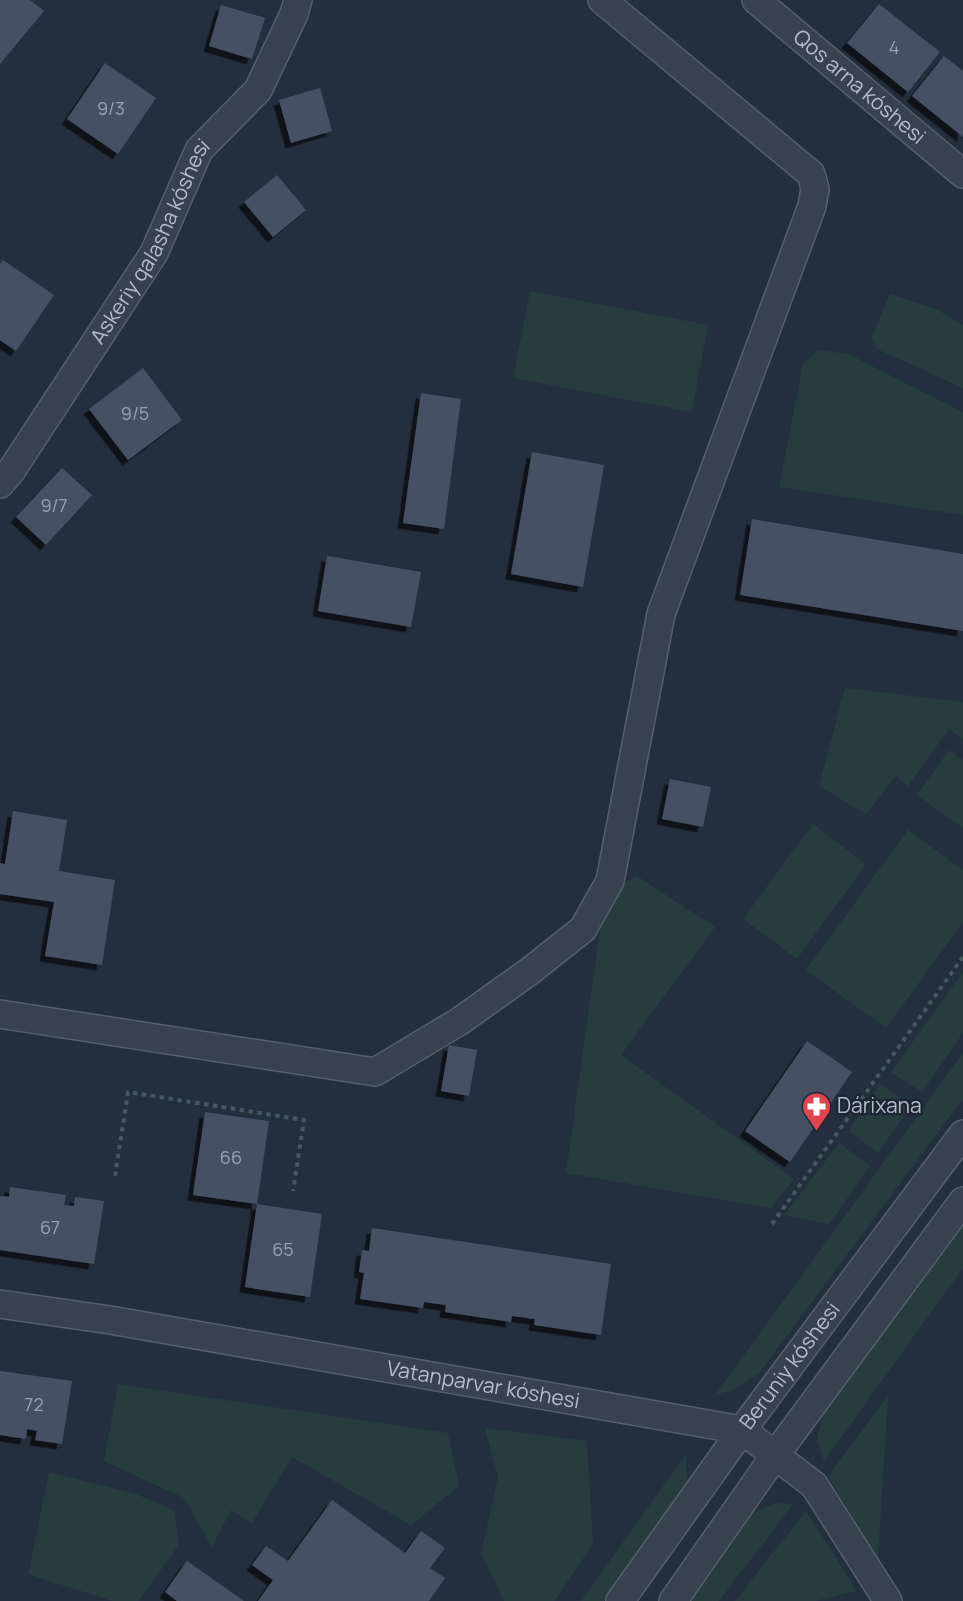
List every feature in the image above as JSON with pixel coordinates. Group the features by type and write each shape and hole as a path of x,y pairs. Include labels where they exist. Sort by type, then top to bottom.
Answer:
{"street":[{"name":"Askeriy qalasha kóshesi","path":"0,484 11,471 154,253 199,150 258,90 294,14 298,0"},
{"path":"0,1014 375,1071 460,1021 530,971 583,929 610,881 662,614 812,207 815,189 811,174 602,0"},
{"name":"Qos arna kóshesi","path":"756,0 963,174"},
{"name":"Beruniy kóshesi","path":"620,1601 742,1430 963,1134"},
{"name":"Beruniy kóshesi","path":"673,1601 776,1454 963,1201"},
{"name":"Vatanparvar kóshesi","path":"0,1304 110,1320 742,1430 814,1485 888,1601"}],"path":[{"path":"772,1224 963,957"},
{"path":"115,1176 128,1092 304,1120 293,1191"}],"green space":[{"path":"530,291 708,325 692,412 513,378"},
{"path":"890,294 936,309 963,325 963,388 877,349 872,337"},
{"path":"819,350 848,354 963,412 963,515 779,487 803,363"},
{"path":"845,688 963,702 963,739 949,729 908,786 896,776 866,814 819,786"},
{"path":"949,750 963,760 963,828 917,795"},
{"path":"813,824 866,864 797,959 743,919"},
{"path":"908,830 963,870 963,922 886,1028 806,970"},
{"path":"637,876 715,927 621,1055 794,1179 771,1208 566,1173 605,894"},
{"path":"963,972 963,1033 922,1092 891,1072"},
{"path":"963,1053 963,1099 759,1373 735,1389 715,1395"},
{"path":"880,1084 912,1105 878,1153 849,1131"},
{"path":"839,1143 870,1166 829,1224 784,1215"},
{"path":"963,1217 963,1268 824,1461 817,1440 824,1406"},
{"path":"118,1384 448,1433 459,1486 411,1525 292,1457 252,1523 231,1510 212,1547 184,1498 104,1461"},
{"path":"888,1396 878,1559 828,1476"},
{"path":"485,1428 587,1441 593,1544 554,1601 504,1601 481,1554 498,1478"},
{"path":"686,1454 687,1484 604,1601 581,1601"},
{"path":"49,1472 136,1494 174,1510 179,1545 138,1601 112,1601 28,1574"},
{"path":"775,1503 793,1504 719,1601 691,1601 753,1513"},
{"path":"806,1511 857,1591 815,1601 735,1601"}],"building":[{"path":"0,0 30,0 44,11 0,64"},
{"path":"879,4 940,52 908,92 847,43"},
{"path":"221,5 265,18 252,59 209,46"},
{"path":"944,56 963,71 963,137 912,96"},
{"path":"105,63 156,98 118,154 67,119"},
{"path":"320,88 332,131 291,143 279,100"},
{"path":"277,175 306,210 273,237 244,202"},
{"path":"3,260 54,295 16,351 0,340 0,264"},
{"path":"143,368 182,420 128,460 89,409"},
{"path":"421,393 461,399 444,529 403,523"},
{"path":"532,452 604,465 583,587 511,574"},
{"path":"62,468 92,495 46,545 16,517"},
{"path":"752,519 963,554 963,631 740,595"},
{"path":"327,556 421,572 411,627 318,611"},
{"path":"670,779 711,787 703,827 662,819"},
{"path":"13,811 67,820 59,871 115,880 102,965 45,956 54,902 0,894 0,863 5,864"},
{"path":"807,1041 852,1072 790,1162 745,1131"},
{"path":"449,1045 477,1050 469,1096 441,1091"},
{"path":"205,1112 269,1121 257,1204 193,1195"},
{"path":"10,1187 66,1195 64,1205 74,1206 75,1197 104,1201 94,1264 0,1250 0,1196 9,1197"},
{"path":"257,1204 322,1214 310,1297 245,1287"},
{"path":"372,1228 611,1264 601,1335 534,1325 535,1319 512,1316 511,1322 445,1312 446,1305 424,1302 423,1308 360,1299 364,1273 359,1272 362,1250 369,1251"},
{"path":"0,1371 72,1381 62,1444 35,1440 37,1431 27,1429 26,1439 0,1435"},
{"path":"332,1500 405,1553 421,1531 445,1548 430,1568 445,1578 429,1601 258,1601 273,1580 252,1565 266,1546 288,1561"},
{"path":"187,1561 244,1601 177,1601 165,1592"}],"place":[{"name":"Dárixana","path":"816,1132"}]}
